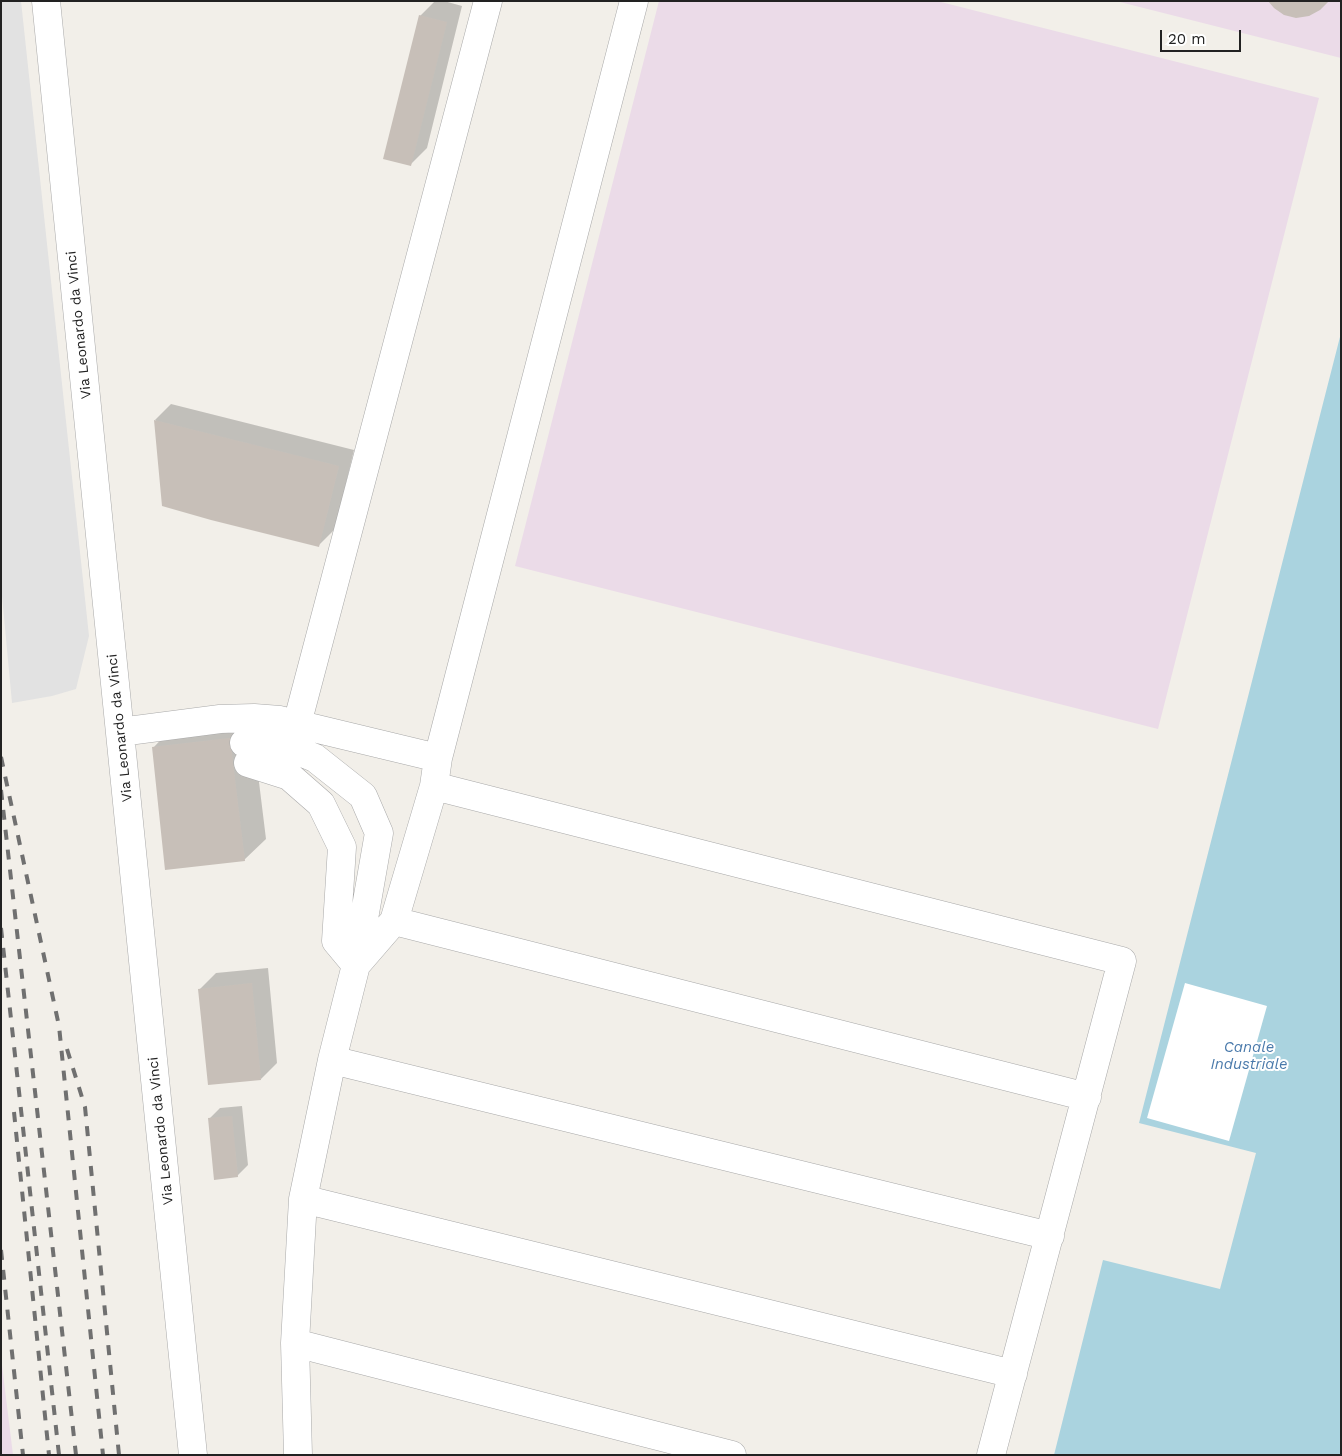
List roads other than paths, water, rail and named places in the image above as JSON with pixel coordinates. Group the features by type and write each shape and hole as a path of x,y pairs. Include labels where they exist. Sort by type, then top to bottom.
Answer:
{"street":[{"name":"Via Leonardo da Vinci","path":"46,1 193,1455"},
{"path":"295,736 488,1"},
{"path":"356,966 394,921 434,786 438,758 634,1"},
{"path":"120,732 220,718 280,720 315,758 363,796 379,834 356,966 332,1060 303,1199 295,1344 298,1455"},
{"path":"356,966 336,941 342,847 322,804 290,776 246,753 295,736 438,758"},
{"path":"434,786 1122,961 991,1455"},
{"path":"394,921 1086,1097"},
{"path":"332,1060 1050,1236"},
{"path":"303,1199 1013,1374"},
{"path":"295,1344 732,1455"}],"water":[{"name":"Canale Industriale","path":"1341,333 1341,1455 1054,1455 1103,1260 1220,1289 1256,1153 1139,1123"}],"railway":[{"path":"1,757 59,1026 103,1455"},
{"path":"1,790 76,1455"},
{"path":"1,928 59,1455"},
{"path":"67,1049 85,1107 119,1455"},
{"path":"14,1112 49,1455"},
{"path":"1,1250 23,1455"}]}
